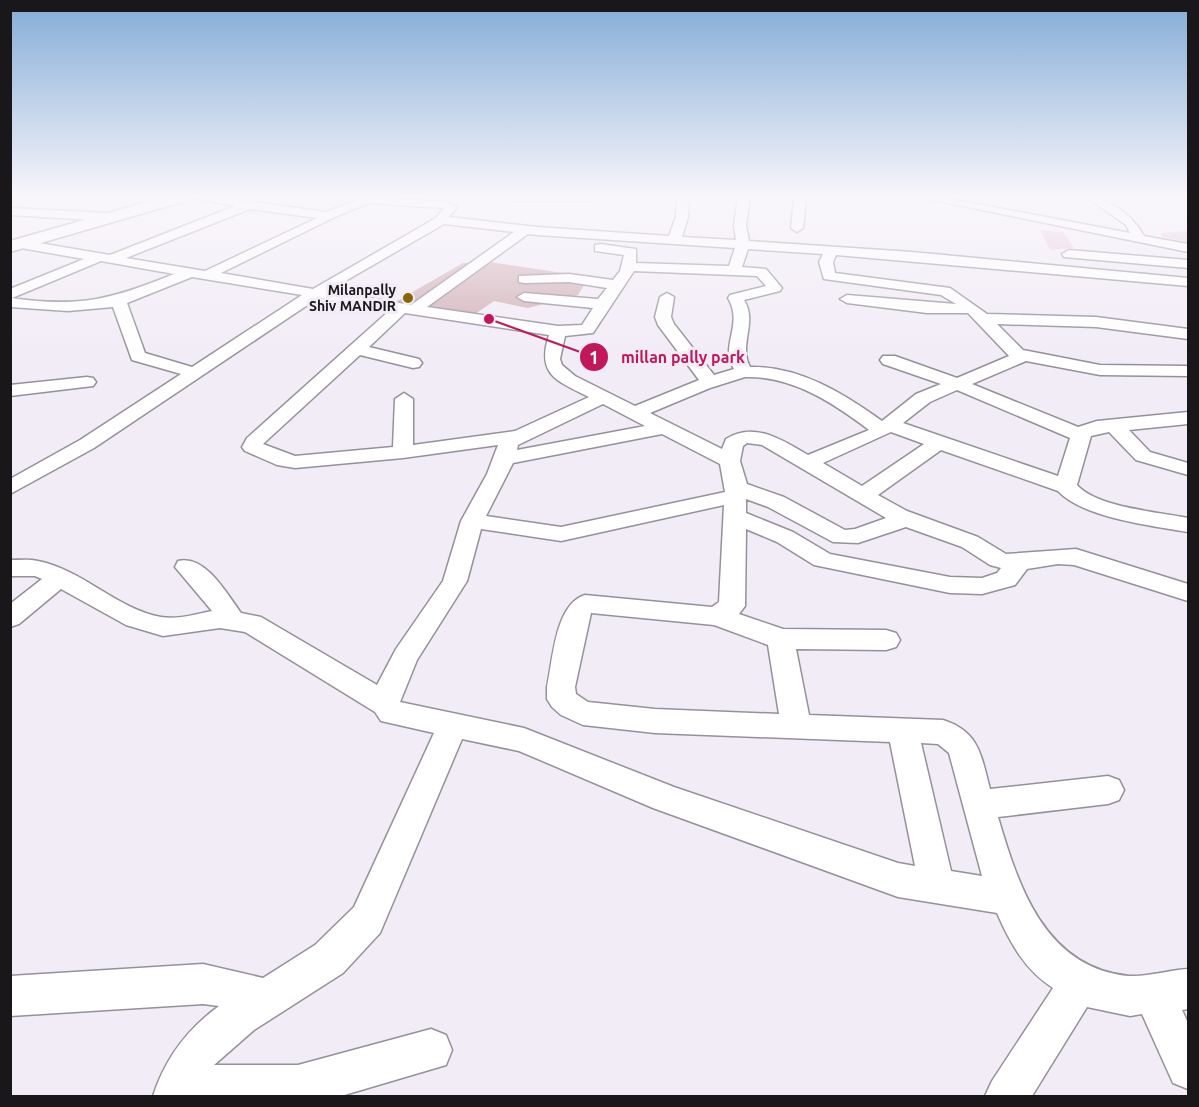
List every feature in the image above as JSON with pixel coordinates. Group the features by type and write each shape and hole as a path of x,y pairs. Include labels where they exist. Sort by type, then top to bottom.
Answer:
{"street":[{"path":"41,250 492,323 558,331 587,330 602,304 628,269 629,251 616,250"},
{"path":"10,294 129,250"},
{"path":"207,275 260,250"},
{"path":"10,488 87,444 315,293 390,250"},
{"path":"496,250 409,308 357,349 254,442 252,447 284,461 295,462 403,452 509,447 602,398"},
{"path":"732,271 741,250"},
{"path":"745,250 829,262 937,289 957,297 978,314 1018,354 1100,370 1188,371"},
{"path":"1070,254 1188,264"},
{"path":"1117,258 1128,276"},
{"path":"829,262 1128,276 1188,282"},
{"path":"829,262 832,287 874,316"},
{"path":"559,265 760,272 775,288 735,298 744,317 737,343 737,360 745,372"},
{"path":"10,302 69,306 119,301 189,273"},
{"path":"524,279 569,278 618,285"},
{"path":"524,297 602,304"},
{"path":"667,297 663,317 666,325 711,383"},
{"path":"847,299 978,314 1096,322 1188,334"},
{"path":"119,301 138,356 195,373"},
{"path":"558,331 550,358 551,364 569,380 730,461"},
{"path":"357,349 413,363"},
{"path":"806,463 886,428 919,401 956,383 1012,363 1019,358 1018,354"},
{"path":"889,360 956,383 1081,435"},
{"path":"633,413 745,372 765,372 806,384 886,428 1066,486"},
{"path":"10,391 87,382"},
{"path":"403,452 404,399"},
{"path":"1188,418 1087,430 1081,435 1066,486 1068,491 1083,501 1188,525"},
{"path":"1114,425 1143,456 1188,469"},
{"path":"449,456 664,428"},
{"path":"717,616 727,611 734,599 736,500 730,461 733,443 744,436 768,440 906,519 970,542 999,560 1019,562 1058,556 1076,557 1188,593"},
{"path":"863,495 938,443"},
{"path":"385,704 391,681 456,580 465,559 472,521 498,479 509,447"},
{"path":"472,521 561,534 736,500 776,502 841,537 858,536 906,519"},
{"path":"736,500 785,537 823,560 950,585 982,586 1006,579 1019,562"},
{"path":"187,567 212,592 231,619"},
{"path":"10,568 36,568 60,578 135,620 177,627 231,619 252,624 385,704 392,713 524,740 665,798 855,867 938,888 1005,897"},
{"path":"10,618 60,578"},
{"path":"886,640 782,639 717,616 585,604 576,613 561,687 562,699 571,707 583,712 654,721 930,729 954,738 963,748 1005,897 1030,941 1050,964 1078,985 1121,994 1171,992 1188,1068"},
{"path":"782,639 796,726"},
{"path":"431,1050 298,1087 176,1092 188,1066 202,1049 234,1019 328,960 351,940 368,920 453,724"},
{"path":"903,730 938,888"},
{"path":"979,805 1108,790"},
{"path":"10,996 203,984 225,987 266,999"},
{"path":"1007,1096 1078,985"}],"shaded area":[{"path":"490,262 589,277 578,295 528,308 494,301 475,314 405,305 397,301 463,263"}],"place":[{"name":"Milanpally Shiv MANDIR","path":"408,298"},
{"name":"millan pally park","path":"489,319"}]}
